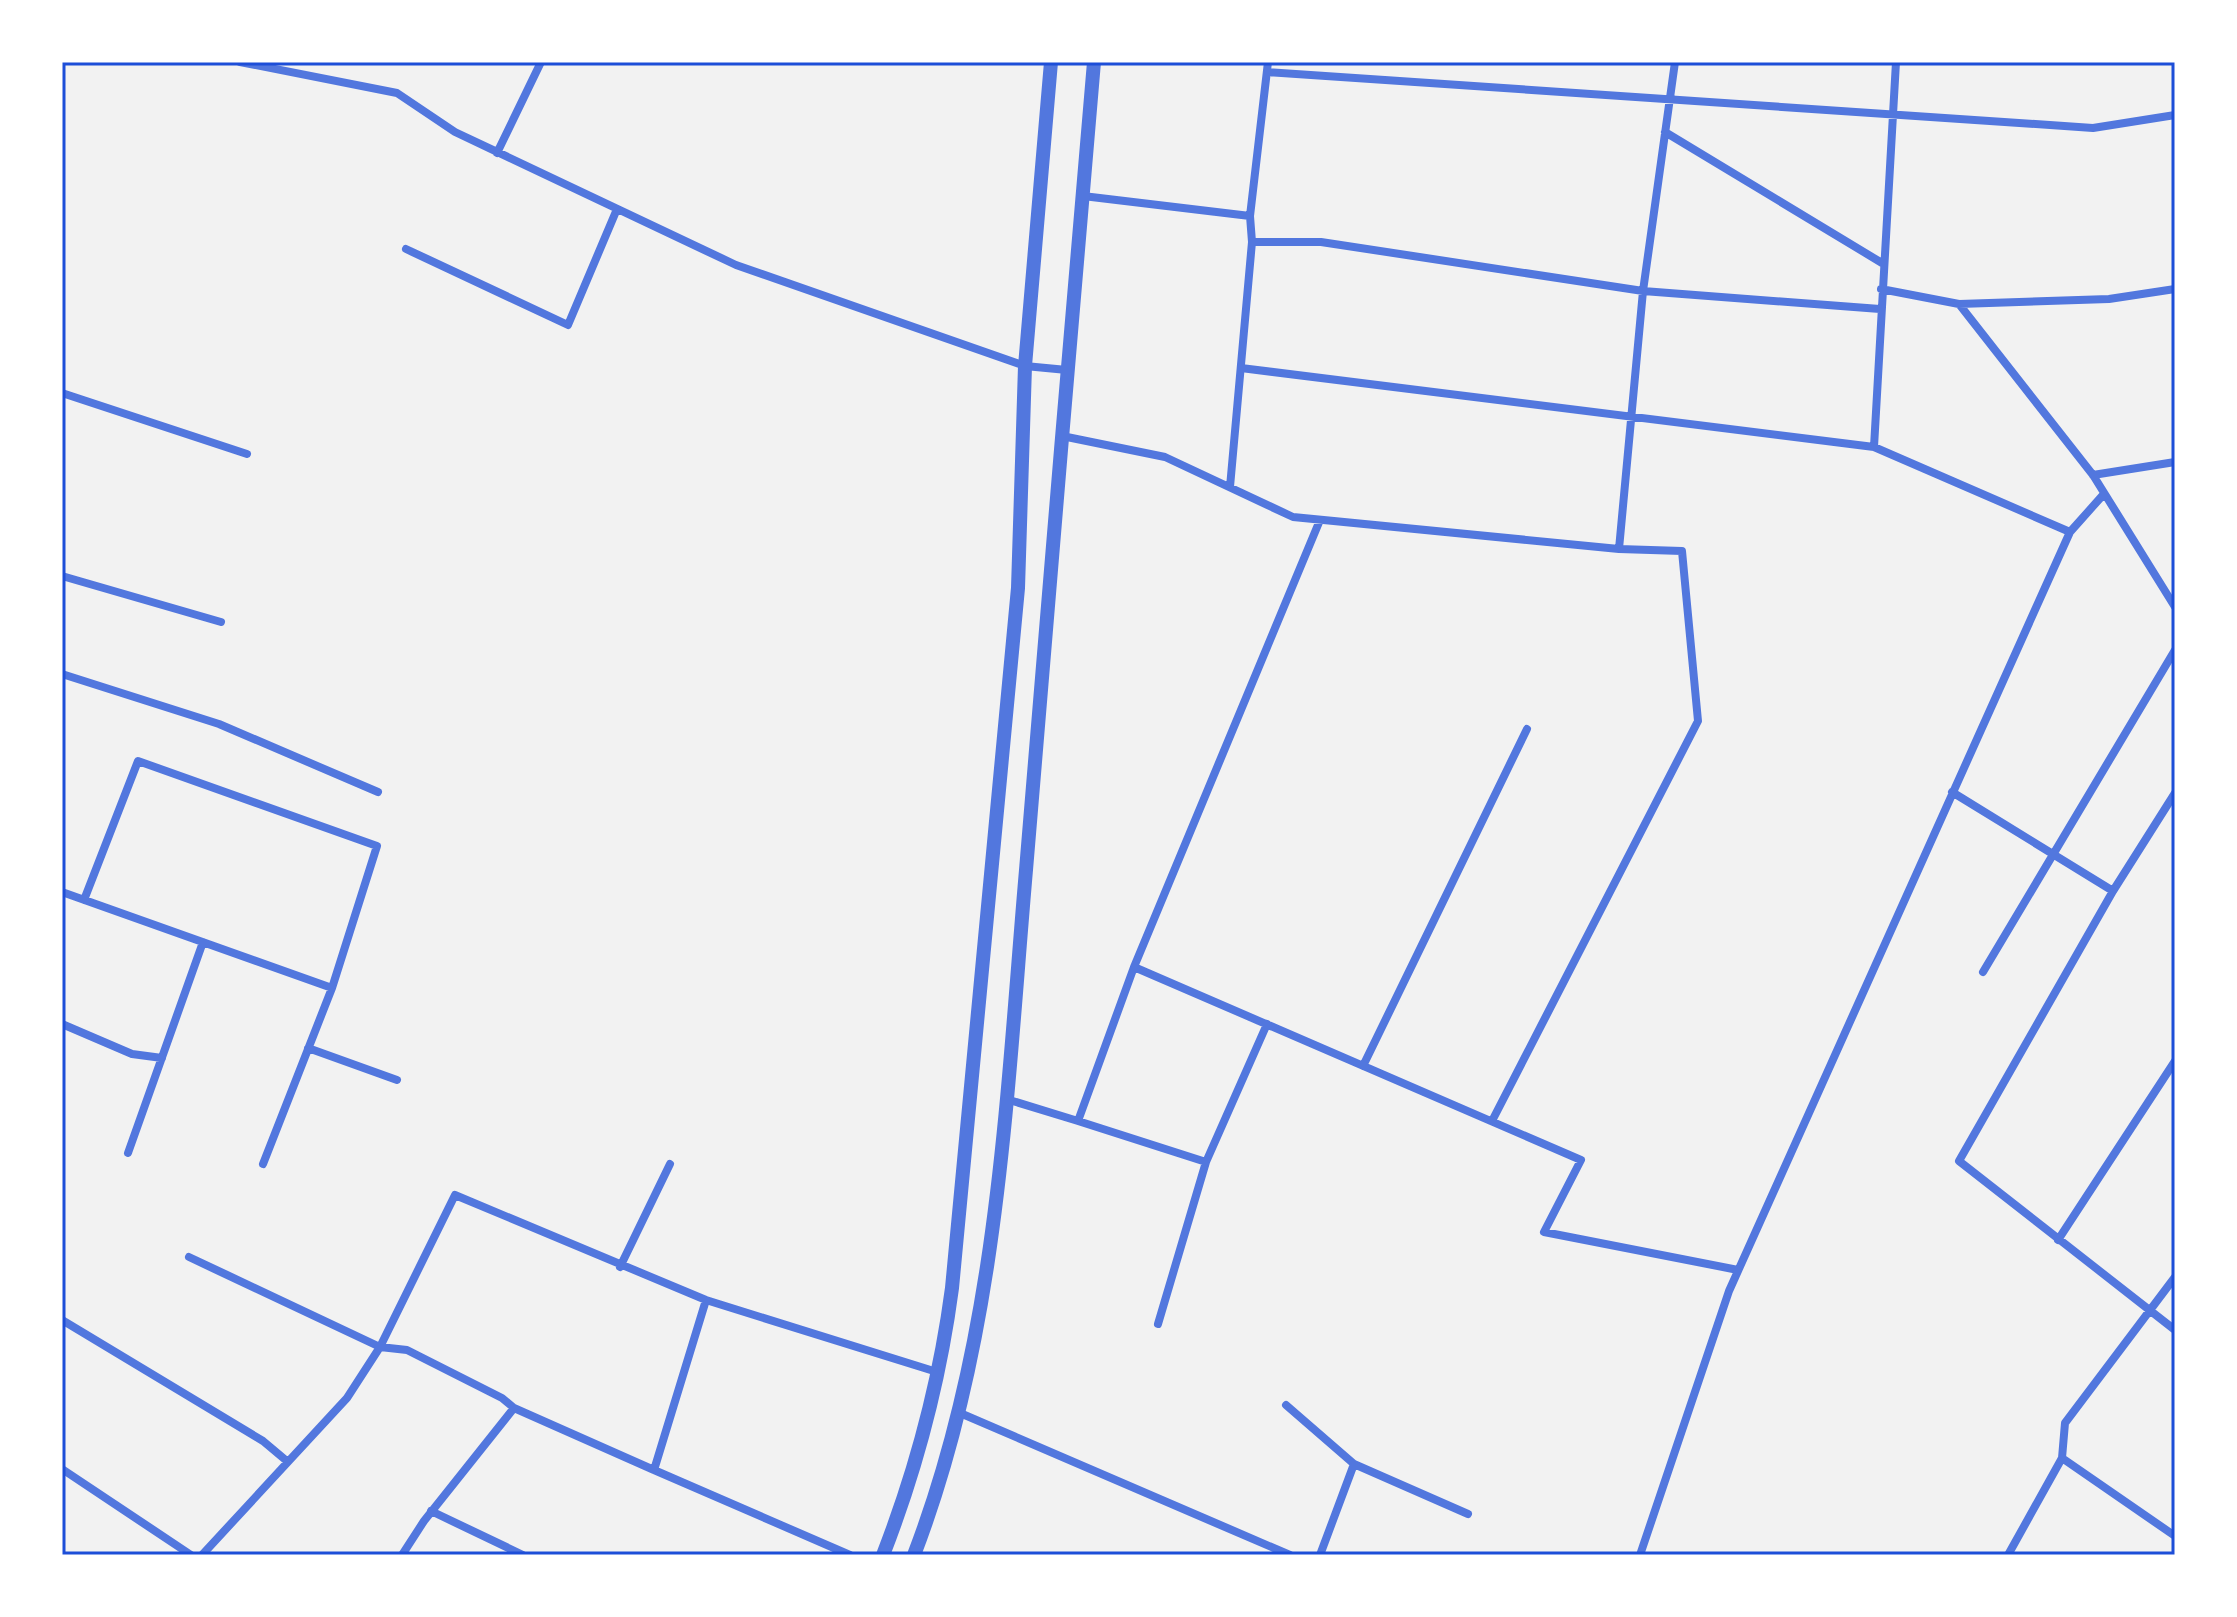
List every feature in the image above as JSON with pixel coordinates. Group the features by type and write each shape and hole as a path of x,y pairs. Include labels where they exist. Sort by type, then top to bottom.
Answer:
{"street":[{"path":"240,62 397,93 455,132 736,265 1025,366 1067,370"},
{"path":"497,153 541,62"},
{"path":"883,1555 910,1479 949,1312 1018,588 1025,366 1051,62"},
{"path":"914,1555 960,1413 987,1287 1006,1099 1094,62"},
{"path":"1619,549 1643,291 1675,62"},
{"path":"1874,447 1882,263 1896,62"},
{"path":"1230,487 1252,242 1250,216 1268,67 1670,100 2093,128 2175,115"},
{"path":"1665,132 1882,263"},
{"path":"1083,196 1250,216"},
{"path":"406,249 568,325 617,209"},
{"path":"1252,242 1321,242 1643,291 1880,309"},
{"path":"1881,289 1959,304 2109,299 2175,289"},
{"path":"1959,304 2093,475 2175,607"},
{"path":"1241,368 1874,447 2070,532"},
{"path":"62,393 247,454"},
{"path":"1062,436 1165,457 1293,517 1619,549 1682,551 1698,721 1492,1121"},
{"path":"2093,475 2175,462"},
{"path":"1640,1555 1738,1270 2070,532 2103,495"},
{"path":"1078,1121 1134,967 1320,520"},
{"path":"62,576 221,622"},
{"path":"1983,972 2051,852 2175,650"},
{"path":"62,674 219,724 378,792"},
{"path":"1363,1066 1527,729"},
{"path":"84,900 138,761 377,846 332,988 263,1164"},
{"path":"1952,792 2113,891"},
{"path":"2175,793 2113,891 1959,1161 2175,1330"},
{"path":"62,892 332,988"},
{"path":"128,1153 203,942"},
{"path":"1134,967 1581,1160 1544,1232 1738,1270"},
{"path":"62,1024 132,1054 162,1058"},
{"path":"1158,1324 1206,1162 1267,1024"},
{"path":"308,1048 397,1080"},
{"path":"2058,1240 2175,1061"},
{"path":"1006,1099 1206,1162"},
{"path":"620,1267 670,1164"},
{"path":"202,1555 347,1398 380,1347 455,1195 620,1267 706,1300 937,1372"},
{"path":"189,1257 380,1347 407,1350 502,1398 514,1408 850,1555"},
{"path":"2008,1555 2062,1458 2065,1423 2175,1277"},
{"path":"654,1470 706,1300"},
{"path":"62,1320 263,1441 288,1462"},
{"path":"1286,1405 1354,1464 1468,1514"},
{"path":"402,1555 431,1511 514,1408"},
{"path":"960,1413 1290,1555"},
{"path":"2062,1458 2175,1536"},
{"path":"1320,1555 1354,1464"},
{"path":"62,1469 191,1555"},
{"path":"431,1511 523,1555"}]}
